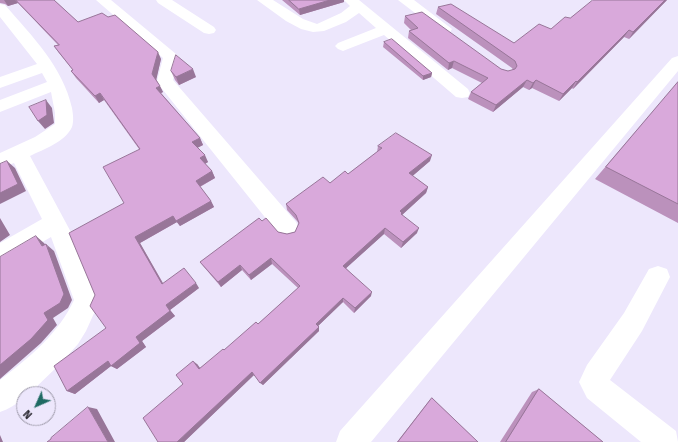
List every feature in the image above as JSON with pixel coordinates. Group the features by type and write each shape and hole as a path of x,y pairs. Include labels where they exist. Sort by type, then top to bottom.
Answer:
{"street":[{"path":"103,0 167,52 171,57 165,81 288,229"},
{"path":"163,0 209,30"},
{"path":"264,0 306,26 314,28 319,28 350,13 356,9 355,2"},
{"path":"405,0 454,35"},
{"path":"355,2 462,93"},
{"path":"0,8 6,24 47,66 63,103 65,121 62,128 56,134 9,157 55,224 78,272 87,300 75,325 58,345 20,383 0,398"},
{"path":"343,46 386,29"},
{"path":"351,442 678,61"},
{"path":"0,82 47,66"},
{"path":"0,106 56,84"},
{"path":"0,255 55,224"},
{"path":"658,277 630,327 612,354 598,371 593,382 597,388 665,442"}],"building":[{"path":"16,0 54,0 78,22 102,13 108,17 115,15 158,52 152,74 160,86 156,88 200,138 192,142 205,155 200,158 212,171 196,181 211,201 176,221 173,216 135,237 162,284 184,268 196,283 166,305 170,311 136,337 140,343 111,366 108,361 67,391 54,366 106,328 90,306 95,295 69,233 124,203 103,167 140,149 100,93 95,96 71,71 73,70 54,46 59,45"},
{"path":"289,0 330,0 299,9"},
{"path":"593,0 665,0 633,32 629,30 563,94 536,80 533,83 527,80 496,105 471,92 488,78 454,61 449,63 409,31 418,28 405,16 422,12 501,69 508,71 515,69 517,66 515,61 438,7 451,4 514,43 539,24 551,29 565,17 570,18"},
{"path":"392,39 432,73 423,76 384,42"},
{"path":"176,55 193,69 176,77 171,71"},
{"path":"678,82 678,204 606,167"},
{"path":"46,100 47,115 38,121 29,107"},
{"path":"396,133 432,155 409,173 428,187 400,211 402,213 401,214 419,228 403,242 385,228 343,266 372,292 355,308 343,298 316,324 319,327 260,383 252,372 177,442 158,442 143,418 183,384 176,375 193,361 199,369 223,349 224,350 256,322 258,324 300,286 271,258 249,275 240,265 218,282 200,262 259,218 262,221 266,218 278,232 287,234 295,232 299,223 296,215 286,204 323,177 330,183 345,171 348,174 382,148 378,146"},
{"path":"7,161 18,184 0,193 0,164"},
{"path":"36,236 42,246 46,244 64,294 60,303 44,313 48,320 31,339 0,365 0,257"},
{"path":"539,389 603,442 506,442"},
{"path":"432,398 478,442 398,442"},
{"path":"88,407 108,442 47,442 51,438"}]}
